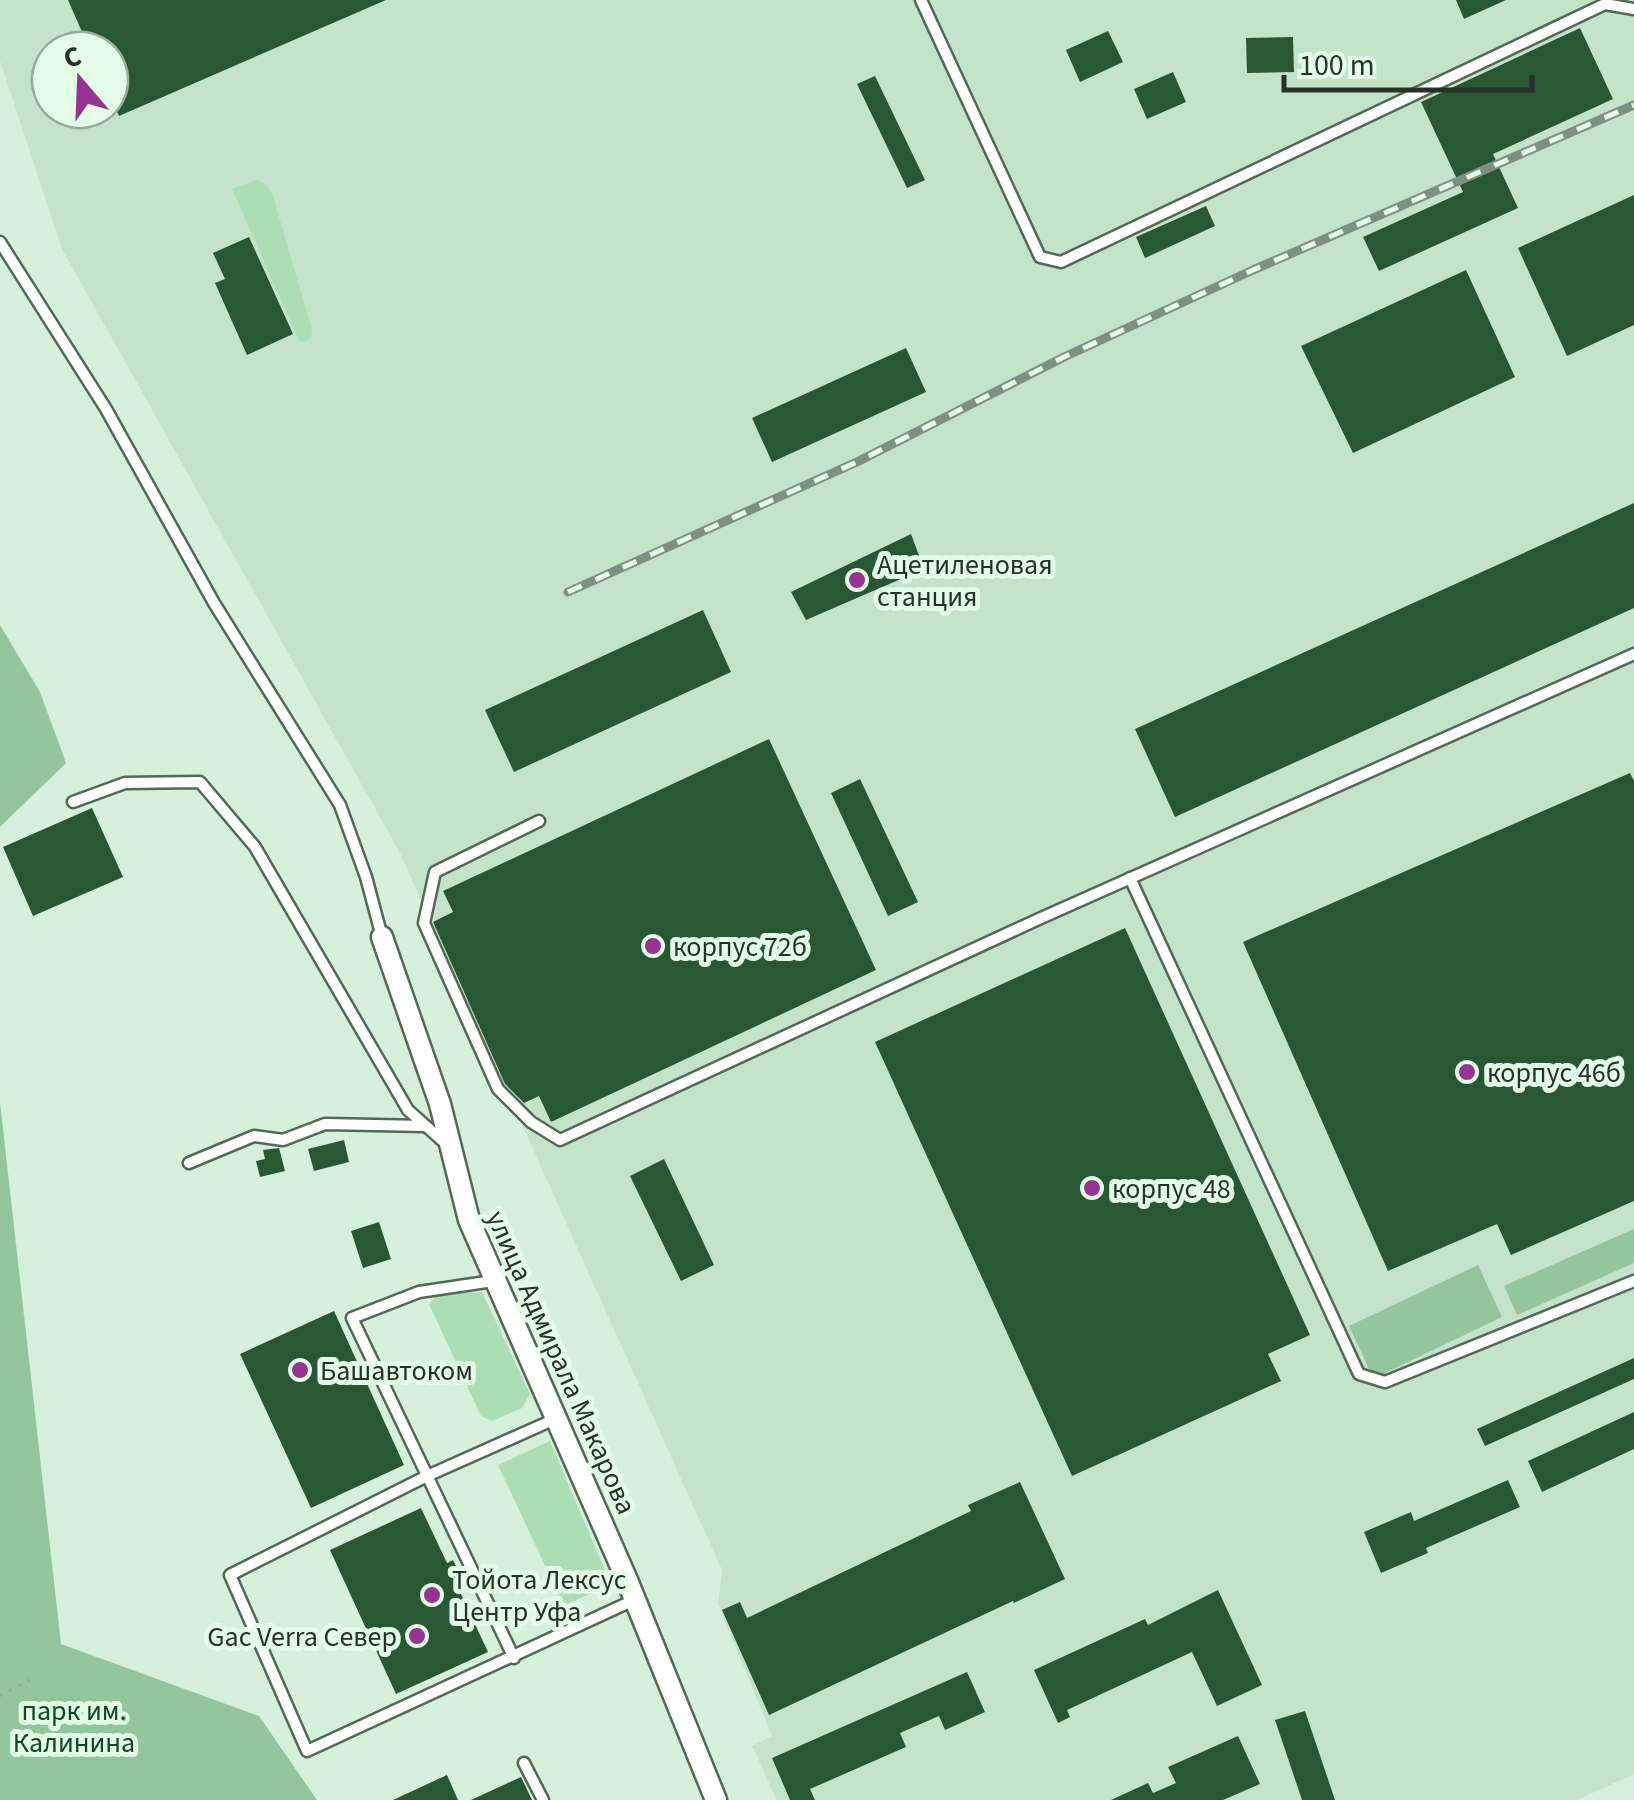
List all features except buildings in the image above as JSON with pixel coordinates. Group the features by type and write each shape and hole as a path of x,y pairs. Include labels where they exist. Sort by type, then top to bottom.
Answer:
{"street":[{"name":"улица Адмирала Макарова","path":"382,937 440,1104 459,1190 493,1281 635,1600 716,1800"}],"lane":[{"path":"922,0 1040,257 1061,262 1605,4 1634,9"},
{"path":"0,242 106,409 214,603 340,805 382,937"},
{"path":"538,821 435,872 424,923 498,1088 532,1122 560,1140 1130,878 1634,654"},
{"path":"74,802 125,783 200,782 255,847 408,1110 449,1147"},
{"path":"1130,878 1359,1374 1384,1382 1634,1281"},
{"path":"189,1163 254,1136 283,1140 325,1124 426,1126"},
{"path":"493,1281 419,1292 352,1318 514,1658"},
{"path":"555,1419 427,1476 230,1576 307,1752 635,1600"},
{"path":"524,1763 543,1800"}],"path":[{"path":"0,1696 34,1677"}],"shaded area":[{"path":"0,0 1634,0 1634,1774 1577,1800 777,1800 752,1746 772,1736 718,1604 722,1570 400,853 62,249 0,61"},
{"path":"257,180 267,185 273,196 312,330 311,338 305,342 299,341 232,189"},
{"path":"482,1292 530,1394 522,1408 492,1421 481,1416 429,1304 439,1293"},
{"path":"550,1441 611,1584 564,1606 498,1465"}],"green space":[{"path":"0,625 40,692 66,763 0,827"},
{"name":"парк им. Калинина","path":"0,1102 61,1644 259,1716 317,1800 0,1800"},
{"path":"1634,1229 1634,1263 1517,1315 1504,1286"},
{"path":"1478,1265 1502,1317 1383,1374 1370,1371 1349,1326"}],"railway":[{"path":"568,592 859,461 1064,357 1253,270 1634,105"}],"place":[{"name":"Ацетиленовая станция","path":"857,580"},
{"name":"корпус 72б","path":"653,946"},
{"name":"корпус 46б","path":"1467,1072"},
{"name":"корпус 48","path":"1092,1188"},
{"name":"Башавтоком","path":"300,1370"},
{"name":"Тойота Лексус Центр Уфа","path":"432,1595"},
{"name":"Gac Verra Север","path":"417,1636"}]}
